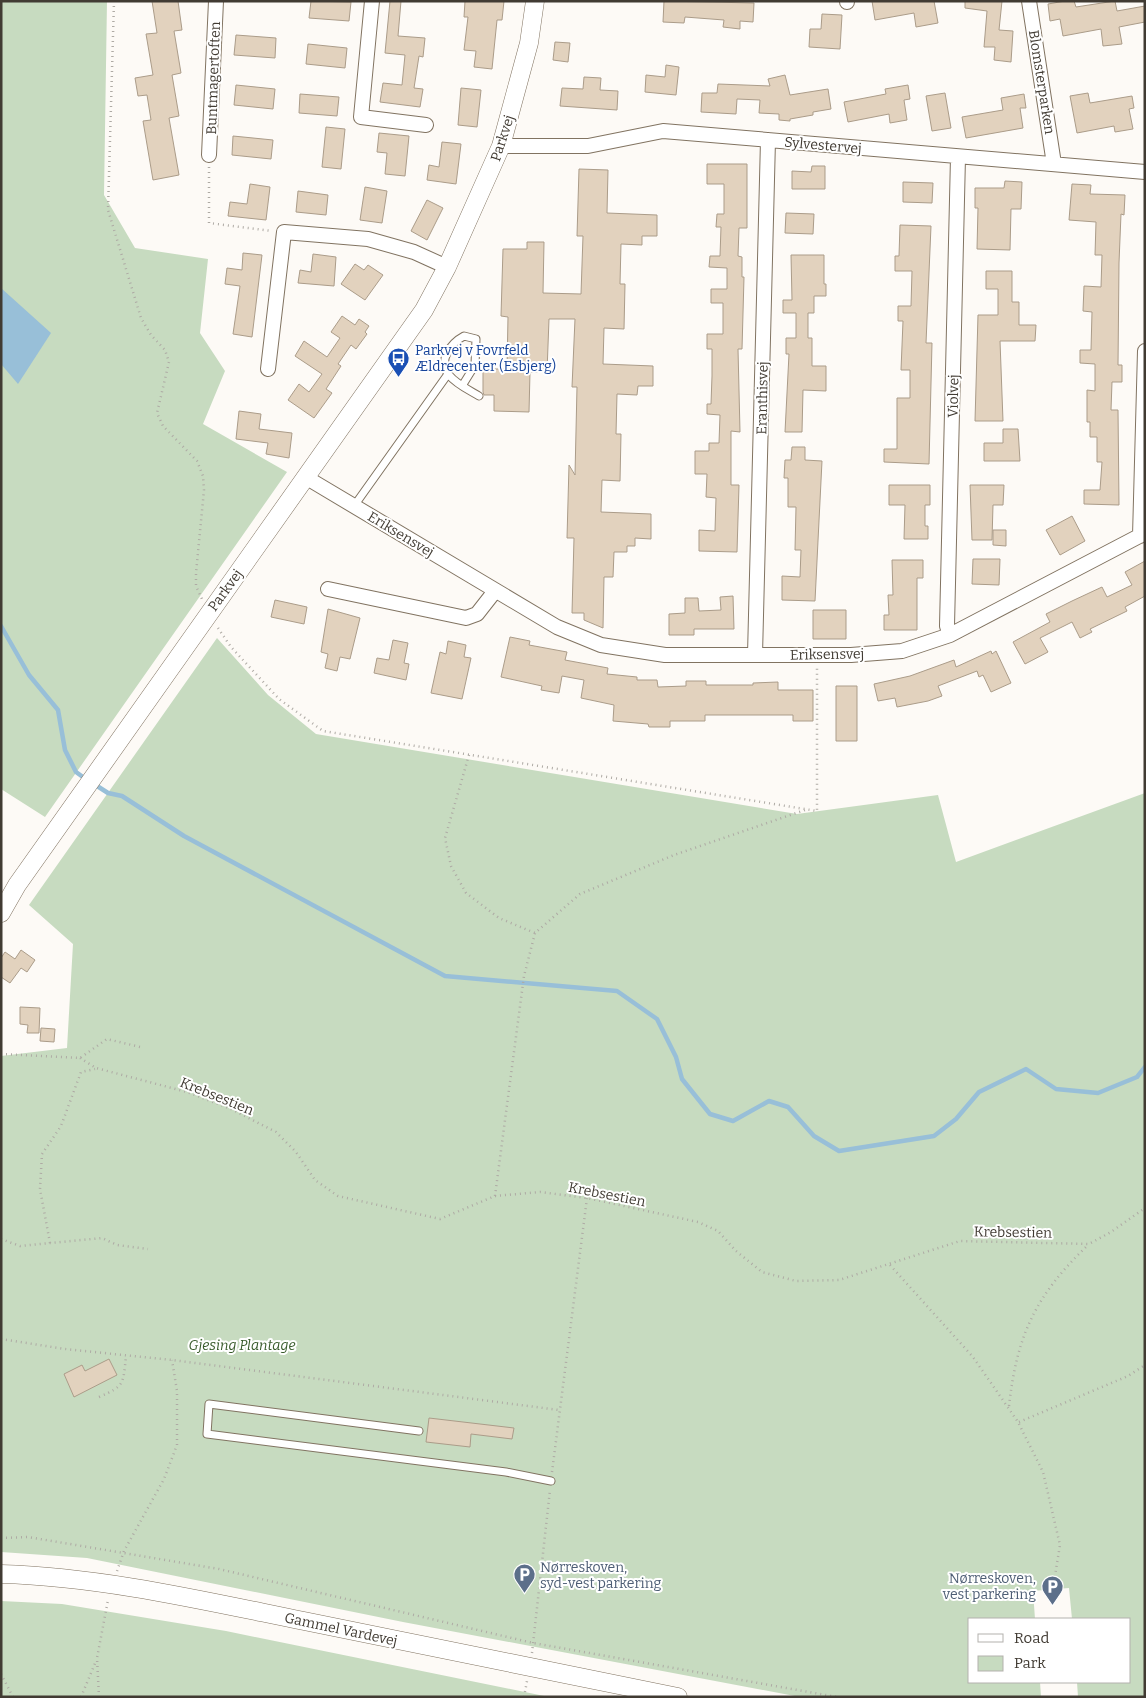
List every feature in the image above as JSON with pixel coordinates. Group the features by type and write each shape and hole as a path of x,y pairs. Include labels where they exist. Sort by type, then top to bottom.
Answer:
{"street":[{"name":"Buntmagertoften","path":"209,156 216,1"},
{"path":"372,1 361,117 426,125"},
{"name":"Parkvej","path":"1,913 18,885 208,613 307,478 408,335 447,267 502,146 529,43 535,1"},
{"name":"Blomsterparken","path":"1029,1 1054,164"},
{"name":"Sylvestervej","path":"502,146 588,146 663,131 1145,172"},
{"name":"Eranthisvej","path":"755,655 768,140"},
{"name":"Violvej","path":"950,635 947,626 958,157"},
{"path":"268,369 284,232 368,239 414,252 447,267"},
{"path":"1142,534 1145,351"},
{"name":"Eriksensvej","path":"307,478 557,627 601,645 665,655 816,655 902,651 950,635 1142,534"},
{"path":"328,589 466,618 477,614 496,591"},
{"name":"Gammel Vardevej","path":"1,1574 34,1575 222,1604 678,1697"}],"lane":[{"path":"462,386 475,365 476,339 464,336 450,347 446,365 448,374 462,386 479,396"},
{"path":"354,506 448,374"},
{"path":"419,1430 209,1404 207,1434 506,1472 551,1481"}],"path":[{"path":"114,1 108,210 141,318 151,335 165,350 169,362 157,413 163,426 198,460 203,476 204,490 196,586 208,613 231,647 278,699 323,730 818,811 816,655"},
{"path":"209,156 209,223 284,232"},
{"path":"470,754 445,838 451,866 466,892 500,918 535,933"},
{"path":"495,1196 524,976 535,933 580,894 674,855 807,810"},
{"path":"1,1054 80,1058 107,1039 140,1046"},
{"name":"Krebsestien","path":"80,1058 96,1068 187,1092 231,1109 276,1132 296,1152 315,1180 338,1196 440,1219 495,1196 540,1192 587,1198 698,1222 718,1231 736,1251 762,1272 796,1281 840,1280 960,1241 1089,1244 1112,1232 1145,1208"},
{"path":"50,1243 40,1190 42,1154 61,1126 81,1072 96,1068"},
{"path":"530,1668 559,1410 587,1198"},
{"path":"1,1239 20,1246 102,1238 117,1245 148,1249"},
{"path":"1009,1407 1013,1370 1024,1334 1036,1308 1062,1270 1089,1244"},
{"path":"890,1264 973,1357 1009,1407 1043,1472 1060,1545 1052,1594"},
{"path":"1,1339 65,1349 172,1360 559,1410"},
{"path":"99,1397 118,1389 124,1379 126,1356"},
{"path":"81,1697 97,1658 111,1586 124,1551 164,1479 177,1445 177,1390 172,1360"},
{"path":"1018,1422 1128,1376 1145,1365"},
{"path":"1,1538 28,1537 124,1551 219,1569 533,1643 837,1697"},
{"path":"97,1658 99,1697"},
{"path":"1,1674 13,1697"}],"green space":[{"path":"1,1 107,1 104,195 135,248 208,259 200,333 225,371 203,424 287,472 45,817 1,789"},
{"name":"Gjesing Plantage","path":"217,638 268,695 316,734 797,814 938,795 956,862 1145,793 1145,1697 1078,1697 1077,1683 1131,1683 1131,1618 1072,1618 1069,1588 1033,1591 1035,1618 968,1618 968,1683 1040,1683 1041,1697 800,1697 403,1622 87,1558 1,1552 1,1056 67,1048 73,944 29,905"},
{"path":"1,1601 62,1604 226,1631 549,1697 1,1697"}],"water":[{"path":"1,288 51,333 18,384 1,364"}],"building":[{"path":"152,1 178,1 182,30 174,31 181,73 172,75 179,116 169,118 179,175 153,180 143,121 151,120 147,95 138,96 135,78 153,75 146,34 157,33"},
{"path":"311,1 351,2 349,21 309,18"},
{"path":"390,1 401,1 398,36 425,38 423,57 419,56 414,88 423,89 420,107 380,102 383,83 402,85 405,55 385,53"},
{"path":"465,1 504,1 502,20 497,20 492,69 474,67 476,51 464,50 468,17 464,17"},
{"path":"664,1 754,3 753,22 740,21 740,29 723,27 724,20 685,17 684,23 663,22"},
{"path":"872,1 934,1 938,23 916,27 914,13 875,20"},
{"path":"965,1 1002,1 999,30 1013,31 1011,62 994,60 995,47 984,47 987,11 965,8"},
{"path":"1074,1 1076,7 1115,1 1117,11 1145,6 1145,22 1119,27 1122,44 1103,46 1101,29 1063,36 1060,19 1050,21 1048,4"},
{"path":"822,14 842,15 840,49 809,47 810,29 821,29"},
{"path":"236,35 276,38 275,58 234,55"},
{"path":"555,42 570,43 568,62 553,60"},
{"path":"308,44 347,48 345,68 306,64"},
{"path":"666,65 679,67 676,95 645,92 646,75 665,77"},
{"path":"785,75 790,95 828,89 831,109 813,112 813,115 790,119 790,121 779,120 779,114 759,113 760,100 737,99 736,114 701,112 702,93 717,93 718,84 770,86 768,79"},
{"path":"584,77 601,78 600,90 618,91 617,110 560,106 562,88 583,89"},
{"path":"236,85 275,89 273,109 234,105"},
{"path":"908,85 910,99 904,100 907,120 890,123 889,114 848,122 844,102 886,94 885,89"},
{"path":"461,88 481,90 477,127 458,125"},
{"path":"945,93 951,128 932,131 926,96"},
{"path":"1088,93 1090,103 1132,96 1134,108 1129,109 1133,129 1115,132 1114,126 1077,133 1070,96"},
{"path":"300,94 339,97 337,116 299,113"},
{"path":"1024,94 1026,108 1020,108 1023,128 966,138 962,117 1003,110 1001,98"},
{"path":"326,127 345,129 341,169 322,167"},
{"path":"379,133 409,136 405,176 385,174 387,153 377,152"},
{"path":"233,136 273,140 271,159 232,155"},
{"path":"442,142 461,144 456,184 427,180 429,165 439,167"},
{"path":"707,164 747,164 747,228 739,228 738,256 742,257 742,277 744,277 742,349 738,349 740,432 731,431 731,485 739,485 737,552 699,551 699,530 715,531 716,498 706,497 707,474 695,474 695,451 709,451 709,443 719,443 720,415 707,414 707,404 711,404 712,349 707,349 707,334 723,334 723,303 711,303 711,289 727,289 727,268 709,267 710,256 720,256 721,227 716,227 717,214 724,214 724,184 707,184"},
{"path":"812,166 825,166 825,189 792,189 792,171 811,172"},
{"path":"579,169 608,170 607,213 657,215 657,236 642,236 642,245 621,244 620,284 625,284 624,329 604,328 603,364 653,366 653,386 638,386 637,395 617,394 616,434 621,434 620,481 602,480 601,512 651,514 651,539 635,538 635,546 627,546 627,552 614,552 613,577 604,577 603,628 584,620 584,613 572,613 574,538 567,538 569,465 575,475 577,387 572,387 575,319 549,319 547,372 530,372 529,412 494,411 494,395 484,395 483,392 483,369 507,369 508,317 501,316 503,249 527,249 527,242 544,242 543,293 581,294 583,236 577,236"},
{"path":"1005,181 1022,182 1021,209 1011,209 1010,250 977,249 978,208 975,208 975,188 1004,188"},
{"path":"903,182 933,183 932,203 903,202"},
{"path":"250,184 270,187 266,220 228,216 230,202 247,204"},
{"path":"1072,184 1091,185 1090,194 1125,195 1124,215 1121,214 1119,263 1118,365 1122,365 1122,382 1112,382 1111,410 1118,410 1119,505 1084,504 1084,490 1100,490 1102,462 1097,462 1097,437 1090,437 1090,422 1087,422 1087,390 1095,391 1095,364 1080,363 1080,350 1091,350 1092,312 1083,311 1084,286 1101,287 1102,255 1095,255 1096,222 1069,220"},
{"path":"365,187 387,191 382,223 360,220"},
{"path":"298,191 328,195 326,215 296,212"},
{"path":"427,200 443,208 427,240 411,231"},
{"path":"786,213 814,214 813,234 785,233"},
{"path":"900,225 931,226 926,343 932,343 929,464 884,462 884,449 897,449 897,398 910,398 910,370 901,370 903,321 898,321 898,306 911,306 912,271 895,271 895,256 899,256"},
{"path":"243,253 262,255 252,337 233,334 240,286 225,284 227,268 242,270"},
{"path":"313,254 336,257 334,286 298,283 300,270 311,272"},
{"path":"791,255 824,255 824,284 826,284 826,296 814,296 814,313 808,313 808,338 812,338 812,366 826,366 826,391 803,390 802,432 785,432 789,354 786,354 786,338 796,338 796,313 783,313 783,300 792,300"},
{"path":"355,264 364,270 368,265 383,275 365,300 341,284"},
{"path":"986,271 1012,271 1012,302 1019,302 1019,325 1036,325 1035,341 1000,341 1003,421 975,421 978,315 998,315 998,289 986,289"},
{"path":"342,316 355,325 359,319 369,326 365,332 367,334 356,349 351,345 338,364 341,366 326,389 332,393 314,418 288,400 299,384 309,392 322,374 295,356 304,341 327,357 340,338 331,332"},
{"path":"239,411 261,414 259,429 292,433 289,458 266,454 268,443 236,439"},
{"path":"1003,429 1018,429 1020,461 984,461 984,443 1003,443"},
{"path":"792,447 805,447 805,460 822,461 815,601 782,600 782,576 800,577 801,550 795,550 796,507 788,507 788,478 784,478 785,460 791,460"},
{"path":"889,485 930,485 930,505 925,505 925,526 928,526 928,539 904,539 905,505 889,505"},
{"path":"970,485 1004,485 1003,505 993,505 992,540 972,540"},
{"path":"1072,516 1085,541 1060,555 1046,530"},
{"path":"993,530 1006,530 1006,546 993,545"},
{"path":"973,559 1000,559 999,585 972,584"},
{"path":"892,560 923,560 923,578 917,578 917,630 884,630 884,615 889,615 888,595 893,595"},
{"path":"1145,561 1145,596 1125,607 1127,611 1090,629 1092,632 1080,638 1072,622 1040,638 1048,652 1025,664 1013,642 1050,622 1046,614 1072,601 1102,587 1107,597 1132,585 1125,572"},
{"path":"733,596 734,629 694,629 694,635 669,635 669,614 685,613 685,598 698,598 699,611 721,610 720,597"},
{"path":"275,600 307,607 304,624 271,617"},
{"path":"328,609 360,618 350,659 340,657 337,671 325,668 328,654 321,652"},
{"path":"813,610 846,610 846,639 813,639"},
{"path":"510,637 530,641 529,645 567,652 565,660 608,668 607,674 637,677 637,680 657,680 658,687 686,686 686,681 706,681 706,685 753,685 753,683 778,682 778,690 813,690 813,721 793,721 793,715 705,715 705,721 670,721 670,727 649,727 648,724 613,721 614,705 581,698 584,680 562,676 559,693 541,690 542,686 501,677"},
{"path":"393,640 408,643 404,663 409,664 406,680 374,673 377,658 389,660"},
{"path":"448,641 466,645 464,657 471,658 462,699 431,693 440,652 446,654"},
{"path":"991,651 992,654 996,651 1011,683 991,692 983,675 979,677 977,671 938,686 942,696 928,701 897,707 895,698 878,701 874,684 910,676 954,660 956,667"},
{"path":"836,686 857,686 857,741 836,741"},
{"path":"21,950 35,960 27,972 21,968 10,983 1,977 1,958 5,952 15,959"},
{"path":"20,1007 40,1008 39,1033 27,1033 28,1025 20,1024"},
{"path":"41,1028 55,1029 54,1042 40,1041"},
{"path":"109,1359 117,1375 74,1397 64,1374 82,1365 85,1371"},
{"path":"429,1418 514,1428 512,1439 471,1434 470,1447 426,1442"}],"waterway":[{"path":"1,626 29,675 58,710 65,750 76,772 87,780"},
{"path":"94,784 108,793 122,796 184,836 445,976 617,991 657,1019 676,1057 682,1079 710,1114 733,1121 769,1101 788,1107 814,1136 839,1151 934,1136 956,1119 979,1092 1026,1069 1056,1089 1098,1093 1137,1077 1145,1067"}],"place":[{"name":"Parkvej v Fovrfeld Ældrecenter (Esbjerg)","path":"399,377"},
{"name":"Nørreskoven, syd-vest parkering","path":"524,1594"},
{"name":"Nørreskoven, vest parkering","path":"1052,1605"}]}
